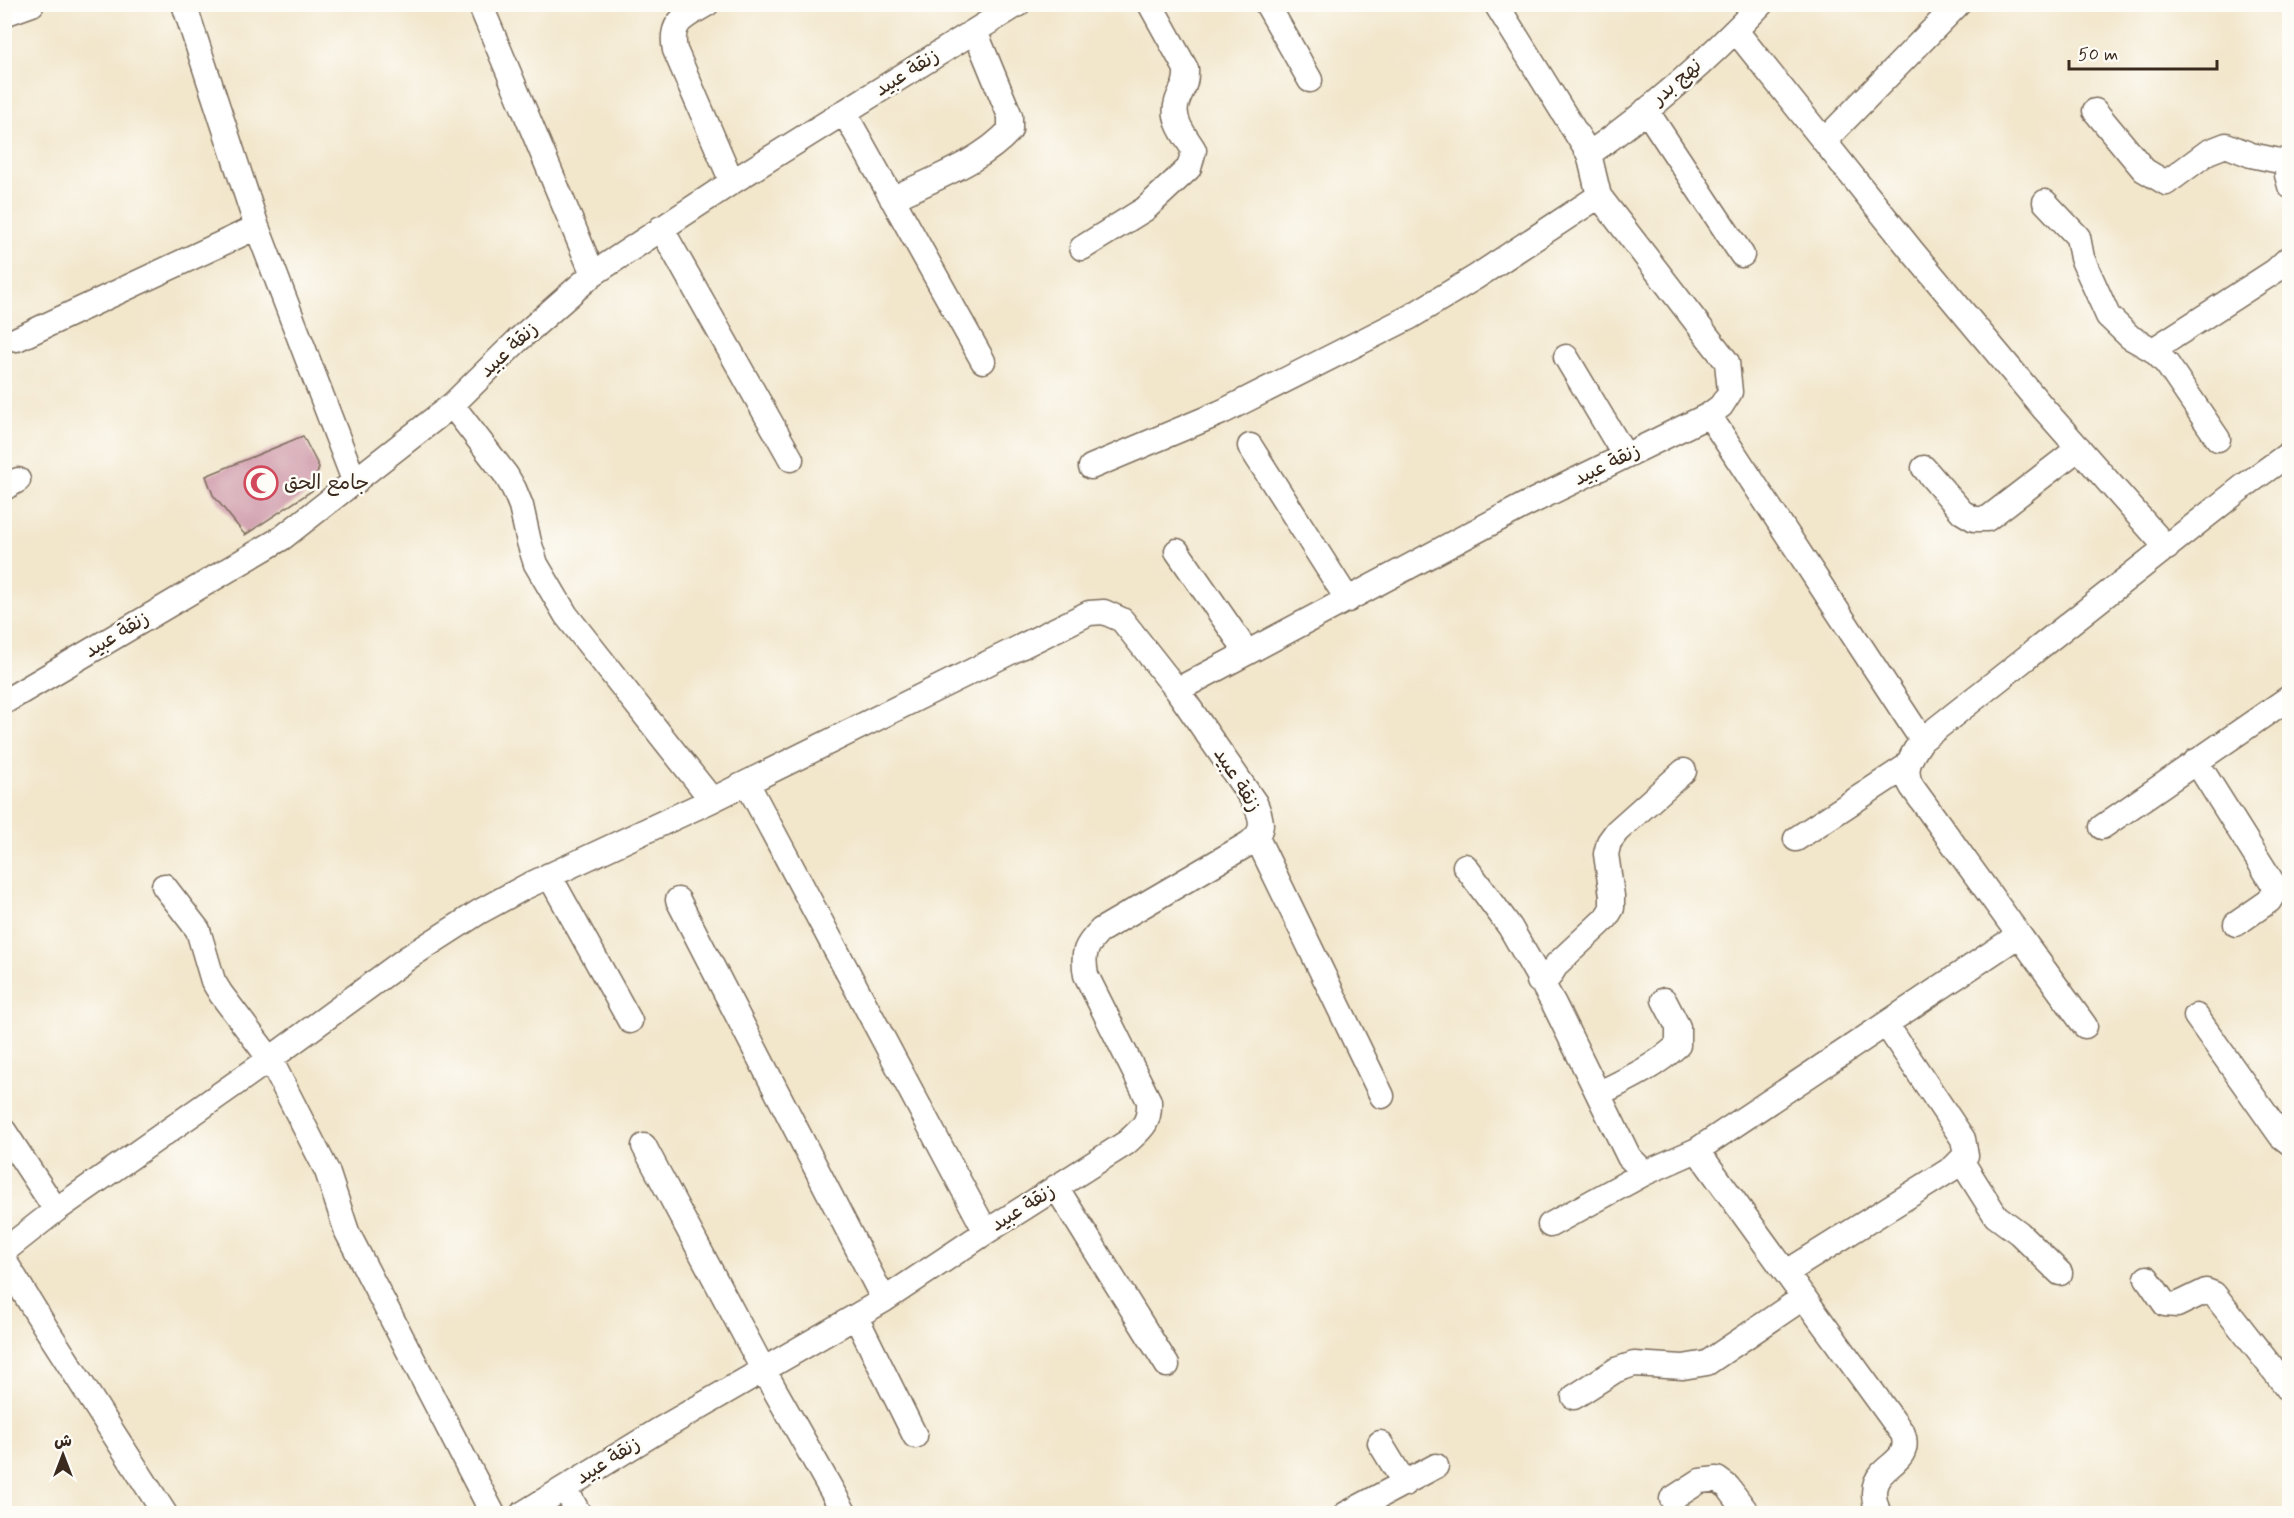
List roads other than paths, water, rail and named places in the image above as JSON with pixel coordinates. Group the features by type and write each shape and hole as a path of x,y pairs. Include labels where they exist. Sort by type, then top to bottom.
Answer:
{"street":[{"path":"4,14 32,4"},
{"path":"184,4 257,227 355,483"},
{"path":"480,4 593,274"},
{"path":"707,4 682,18 674,28 673,39 675,50 732,182"},
{"name":"زنقة عبيد","path":"4,702 282,538 452,405 518,341 593,274 732,182 1018,4"},
{"path":"1082,248 1145,209 1189,168 1194,150 1176,117 1176,104 1184,90 1186,69 1150,4"},
{"path":"1267,4 1310,80"},
{"name":"زنقة عبيد","path":"522,1514 656,1432 884,1300 1126,1143 1144,1126 1149,1115 1149,1101 1086,975 1083,960 1090,941 1101,930 1257,838 1262,823 1255,803 1177,690 1523,506 1709,415 1721,406 1730,392 1731,379 1727,362 1599,196 1589,154 1496,4"},
{"name":"نهج بدر","path":"1589,154 1646,110 1736,31 1761,4"},
{"path":"1824,141 1958,4"},
{"path":"892,199 978,156 1001,140 1010,130 1010,116 975,31"},
{"path":"1736,31 1912,251 2167,548"},
{"path":"1646,110 1742,255"},
{"path":"2095,111 2144,170 2166,183 2208,152 2226,145 2289,170"},
{"path":"844,112 983,362"},
{"path":"1091,467 1222,412 1410,317 1476,277 1599,196"},
{"path":"2045,202 2078,237 2082,258 2108,316 2130,337 2153,350 2167,364 2218,439"},
{"path":"17,339 257,227"},
{"path":"661,228 791,459"},
{"path":"2153,350 2275,271 2289,257"},
{"path":"1566,357 1625,456"},
{"path":"452,405 506,475 514,489 537,564 566,615 712,800"},
{"path":"1709,415 1922,740"},
{"path":"1250,446 1348,600"},
{"path":"1924,468 1962,512 1974,519 1987,519 2079,448"},
{"path":"2085,1026 1912,787 1907,773 1910,757 1922,740 2289,453"},
{"path":"1177,550 1247,652"},
{"path":"4,1251 56,1210 438,937 479,912 549,875 712,800 1089,613 1104,612 1122,620 1177,690"},
{"path":"2102,828 2289,697"},
{"path":"2196,761 2276,891 2269,901 2236,924"},
{"path":"1796,839 1907,766"},
{"path":"1539,981 1549,977 1557,964 1606,918 1612,908 1606,854 1617,831 1684,771"},
{"path":"747,783 986,1232"},
{"path":"1257,838 1382,1096"},
{"path":"1465,866 1510,927 1554,1004 1629,1157 1645,1173"},
{"path":"549,875 630,1021"},
{"path":"164,886 198,930 213,981 220,993 270,1059 327,1171 347,1232 493,1514"},
{"path":"678,900 884,1300"},
{"path":"1550,1225 1645,1173 1697,1150 2019,935"},
{"path":"1598,1094 1636,1075 1666,1056 1678,1045 1678,1026 1664,1000"},
{"path":"2196,1016 2281,1136 2289,1143"},
{"path":"1786,1272 1962,1161 1966,1155 1963,1139 1886,1024"},
{"path":"4,1131 56,1210"},
{"path":"644,1146 764,1371 845,1514"},
{"path":"1697,1150 1903,1434 1905,1447 1903,1453 1876,1478 1874,1484 1875,1501 1879,1514"},
{"path":"1962,1161 1996,1216 2019,1233 2060,1273"},
{"path":"1056,1187 1167,1365"},
{"path":"4,1260 165,1514"},
{"path":"2147,1278 2165,1304 2177,1305 2202,1292 2214,1294 2289,1391"},
{"path":"1574,1397 1616,1370 1634,1365 1683,1367 1707,1362 1804,1297"},
{"path":"856,1317 915,1436"},
{"path":"1380,1443 1405,1484"},
{"path":"1346,1514 1436,1467"},
{"path":"1672,1498 1700,1481 1717,1479 1728,1487 1748,1514"},
{"path":"565,1488 579,1514"}],"place":[{"name":"جامع الحق","path":"261,483"}]}
